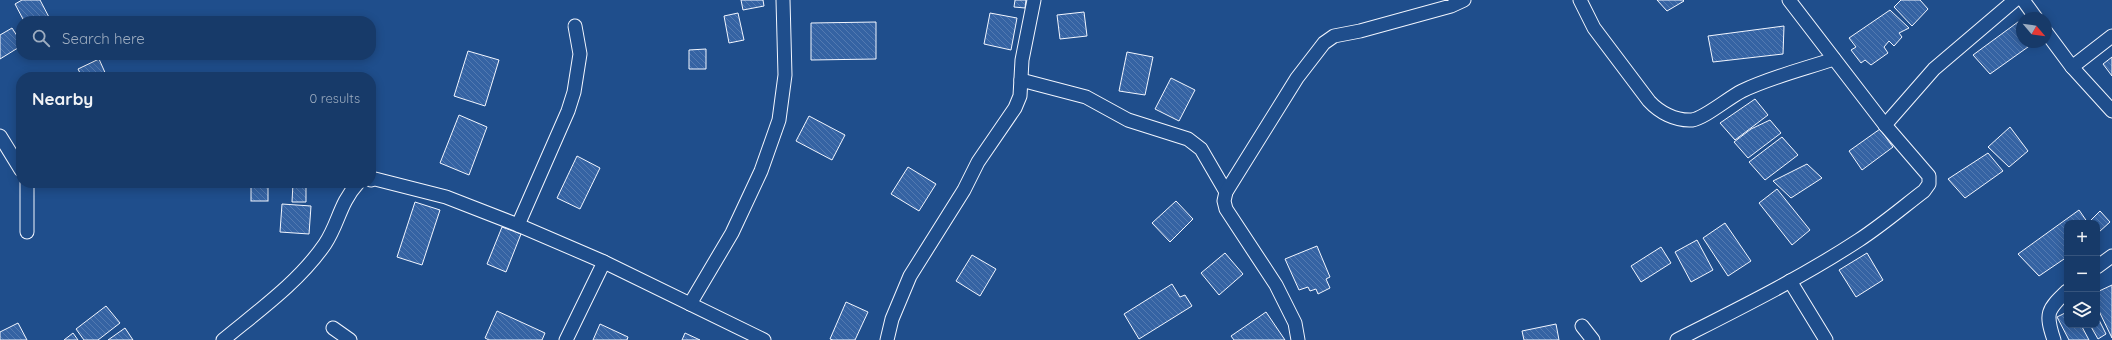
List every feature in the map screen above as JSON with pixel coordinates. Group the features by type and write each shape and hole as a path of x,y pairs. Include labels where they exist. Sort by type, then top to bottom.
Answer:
{"street":[{"path":"690,304 732,233 761,171 779,120 785,76 783,0"},
{"path":"887,340 892,319 910,276 964,190 978,162 1015,108 1020,96 1022,60 1034,0"},
{"path":"1298,340 1295,323 1276,285 1226,209 1224,201 1226,192 1297,78 1324,43 1334,36 1360,31 1451,6 1464,0"},
{"path":"1580,0 1594,28 1649,101 1655,108 1665,114 1679,118 1692,120 1704,115 1723,101 1743,91 1834,59"},
{"path":"1677,340 1790,281 1860,240 1924,190 1929,184 1929,176 1885,125 1789,0"},
{"path":"1885,125 1934,69 2015,0"},
{"path":"2023,0 2032,12"},
{"path":"518,225 568,111 574,92 580,54 575,26"},
{"path":"2072,67 2112,36"},
{"path":"2052,40 2072,67 2112,112"},
{"path":"1021,80 1086,97 1128,120 1188,139 1201,149 1226,192"},
{"path":"0,136 16,162"},
{"path":"376,179 446,197 518,225 604,262 764,340"},
{"path":"27,232 30,188"},
{"path":"223,340 287,286 311,262 326,243 347,195 353,188"},
{"path":"2100,265 2112,256"},
{"path":"566,340 604,262"},
{"path":"1790,281 1826,340"},
{"path":"2054,340 2048,321 2048,315 2053,305 2066,292"},
{"path":"1582,326 1593,340"},
{"path":"333,328 350,340"}],"building":[{"path":"22,0 40,0 48,16 21,16 15,4"},
{"path":"741,0 763,0 764,6 743,10"},
{"path":"1015,0 1026,0 1025,8 1014,7"},
{"path":"1657,0 1683,0 1684,1 1667,11"},
{"path":"1901,0 1920,0 1928,9 1912,26 1894,7"},
{"path":"1890,10 1909,28 1899,33 1902,37 1894,46 1889,41 1884,47 1888,53 1871,65 1865,60 1861,63 1851,50 1856,47 1849,38"},
{"path":"1084,12 1087,36 1060,39 1057,15"},
{"path":"738,13 744,40 729,43 724,16"},
{"path":"990,13 1017,18 1011,50 984,44"},
{"path":"876,22 876,59 811,60 811,23"},
{"path":"2016,23 2016,48 2027,48 1990,74 1973,55"},
{"path":"1784,26 1783,54 1713,62 1708,36"},
{"path":"12,28 16,34 16,49 0,59 0,35"},
{"path":"706,49 706,69 689,69 689,50"},
{"path":"468,51 499,60 485,106 454,96"},
{"path":"1127,52 1153,57 1145,95 1119,91"},
{"path":"2112,57 2112,76 2103,64"},
{"path":"99,60 105,72 80,72 78,69"},
{"path":"1171,78 1195,90 1179,121 1155,109"},
{"path":"1755,99 1768,115 1735,140 1720,123"},
{"path":"459,115 487,127 469,175 440,163"},
{"path":"809,116 845,135 832,160 796,141"},
{"path":"1770,120 1781,133 1748,158 1734,142 1751,129"},
{"path":"2010,127 2028,151 2009,167 1988,147"},
{"path":"1880,129 1893,147 1862,170 1849,151"},
{"path":"1782,137 1798,155 1765,180 1749,162"},
{"path":"1988,153 2003,171 1965,198 1948,179"},
{"path":"577,156 600,168 580,209 557,198"},
{"path":"1807,164 1822,178 1791,198 1773,181"},
{"path":"908,167 936,184 919,211 891,194"},
{"path":"251,188 268,188 268,201 251,201"},
{"path":"293,188 306,188 306,202 292,202"},
{"path":"1777,189 1810,230 1792,245 1759,203"},
{"path":"1176,201 1193,219 1170,242 1152,223"},
{"path":"415,202 440,210 422,265 397,257"},
{"path":"282,204 311,206 309,234 280,232"},
{"path":"2079,210 2086,220 2065,220"},
{"path":"2100,211 2110,222 2100,231 2100,220 2091,220"},
{"path":"2064,221 2064,259 2039,276 2018,254"},
{"path":"1725,223 1751,261 1728,276 1703,238"},
{"path":"502,227 521,234 506,272 487,264"},
{"path":"1697,240 1713,270 1691,282 1675,252"},
{"path":"1317,246 1330,277 1326,279 1330,288 1318,294 1316,289 1310,291 1308,287 1299,290 1285,259"},
{"path":"1661,247 1671,263 1641,282 1631,266"},
{"path":"1225,253 1243,274 1219,295 1201,273"},
{"path":"1867,253 1883,280 1856,297 1839,270"},
{"path":"972,255 996,269 980,296 956,281"},
{"path":"1172,284 1180,297 1185,295 1192,306 1139,339 1124,314"},
{"path":"2112,285 2112,338 2100,313 2100,291"},
{"path":"846,302 868,312 855,340 830,339"},
{"path":"106,306 120,323 98,340 84,340 76,329"},
{"path":"497,311 545,333 542,340 489,340 485,338"},
{"path":"1266,312 1285,340 1234,340 1231,336"},
{"path":"2064,314 2064,328 2083,328 2089,340 2069,340 2057,317"},
{"path":"2100,322 2106,334 2098,339 2092,328 2100,328"},
{"path":"18,323 27,340 0,340 0,332"},
{"path":"600,324 628,337 627,340 593,340"},
{"path":"1556,324 1559,340 1524,340 1522,331"},
{"path":"125,328 133,340 108,340"},
{"path":"73,333 78,340 64,340"},
{"path":"685,333 700,340 682,340"}]}
